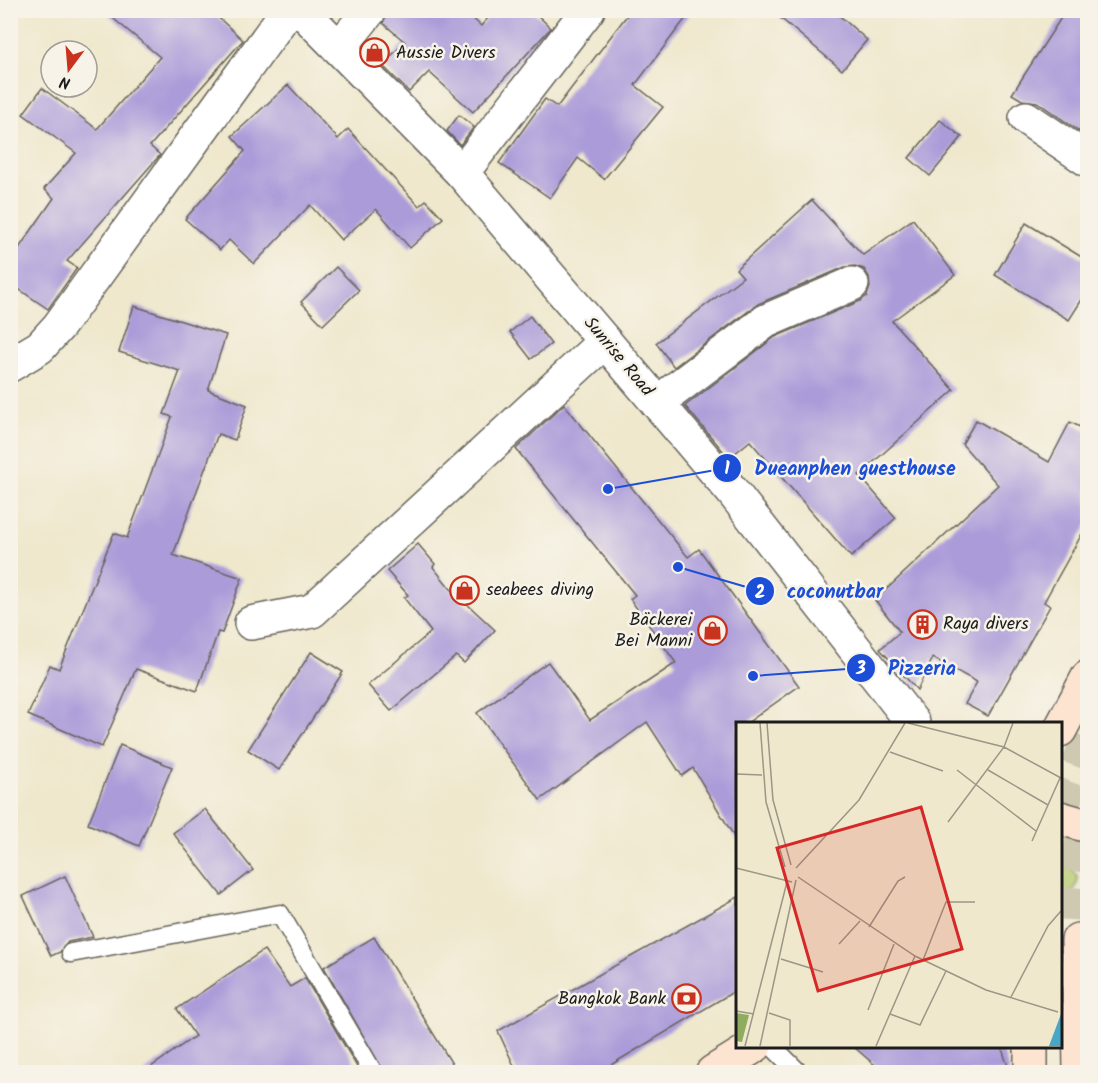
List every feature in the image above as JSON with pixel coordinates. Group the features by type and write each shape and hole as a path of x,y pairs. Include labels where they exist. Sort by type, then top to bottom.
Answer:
{"main road":[{"path":"1062,726 1088,678"},
{"path":"1062,819 1088,826"},
{"path":"1075,939 1080,1072"},
{"path":"713,1072 753,1047"},
{"path":"1030,1072 1031,1047"}],"street":[{"path":"10,365 40,347 59,326 288,10"},
{"name":"Sunrise Road","path":"301,10 462,173 732,491 913,722"},
{"path":"340,47 370,10"},
{"path":"462,173 588,10"},
{"path":"1026,118 1088,160"},
{"path":"657,403 766,321 852,284"},
{"path":"250,623 312,611 604,342"}],"lane":[{"path":"71,953 280,914 373,1072"},
{"path":"773,1047 798,1072"}],"green space":[{"path":"1062,862 1072,866 1078,879 1076,886 1068,896 1062,897"}],"building":[{"path":"103,10 210,10 243,40 150,146 160,155 67,261 77,268 48,309 10,283 10,261 54,198 44,189 76,153 23,114 39,92 39,99 57,99 97,129 160,57"},
{"path":"388,10 464,10 481,26 495,10 532,10 551,28 473,112 429,72 409,92 382,65 405,42 383,23"},
{"path":"631,10 692,10 635,85 663,107 604,179 578,158 550,198 499,163 545,99 557,107"},
{"path":"771,10 833,10 867,40 842,70"},
{"path":"1066,10 1088,10 1088,137 1037,102 1022,100 1012,94"},
{"path":"288,85 338,139 348,129 419,206 426,200 443,218 410,248 376,209 341,240 310,205 254,264 229,240 220,250 185,219 245,151 232,136"},
{"path":"459,115 474,127 460,145 447,131"},
{"path":"940,120 962,137 930,176 909,158"},
{"path":"812,200 863,255 913,219 955,275 892,321 954,390 859,475 896,518 851,557 750,441 729,458 685,406 775,337 867,296 870,287 869,277 864,269 855,266 845,267 758,304 674,367 656,343 743,277 736,269"},
{"path":"1026,223 1088,261 1088,290 1069,320 995,275"},
{"path":"336,267 359,290 323,325 301,302"},
{"path":"134,306 226,335 208,390 247,405 235,440 218,434 173,555 242,578 222,633 218,632 197,691 136,669 102,747 28,715 50,665 59,669 114,533 127,538 172,417 164,414 180,371 119,352"},
{"path":"530,316 551,344 531,359 510,332"},
{"path":"564,404 688,557 699,549 799,686 748,722 736,722 736,840 693,768 682,776 647,722 540,800 477,713 548,662 590,720 676,663 630,599 635,595 516,449"},
{"path":"976,420 1049,462 1070,422 1088,431 1088,523 1044,602 1050,606 988,716 965,704 977,682 933,658 917,690 880,649 900,632 875,600 998,485 962,444"},
{"path":"418,544 435,564 433,567 450,588 495,630 464,663 456,656 391,711 368,685 431,632 404,598 408,595 387,571"},
{"path":"311,652 343,672 279,770 248,750"},
{"path":"120,745 172,767 139,846 88,824"},
{"path":"205,809 253,870 221,895 173,833"},
{"path":"65,876 93,937 68,942 60,952 51,956 23,896"},
{"path":"736,898 736,990 599,1072 517,1072 498,1031"},
{"path":"374,937 457,1072 384,1072 324,967"},
{"path":"264,950 290,987 305,978 360,1072 144,1072 195,1036 177,1009"},
{"path":"854,1047 1001,1047 1010,1072 883,1072"}],"tunnel":[{"path":"1062,808 1088,738"},
{"path":"1069,969 1073,891 1088,814"}],"place":[{"name":"Aussie Divers","path":"375,53"},
{"name":"Dueanphen guesthouse","path":"608,489"},
{"name":"coconutbar","path":"678,567"},
{"name":"seabees diving","path":"465,590"},
{"name":"Raya divers","path":"922,624"},
{"name":"Bäckerei Bei Manni","path":"713,630"},
{"name":"Pizzeria","path":"753,676"},
{"name":"Bangkok Bank","path":"687,999"}]}
